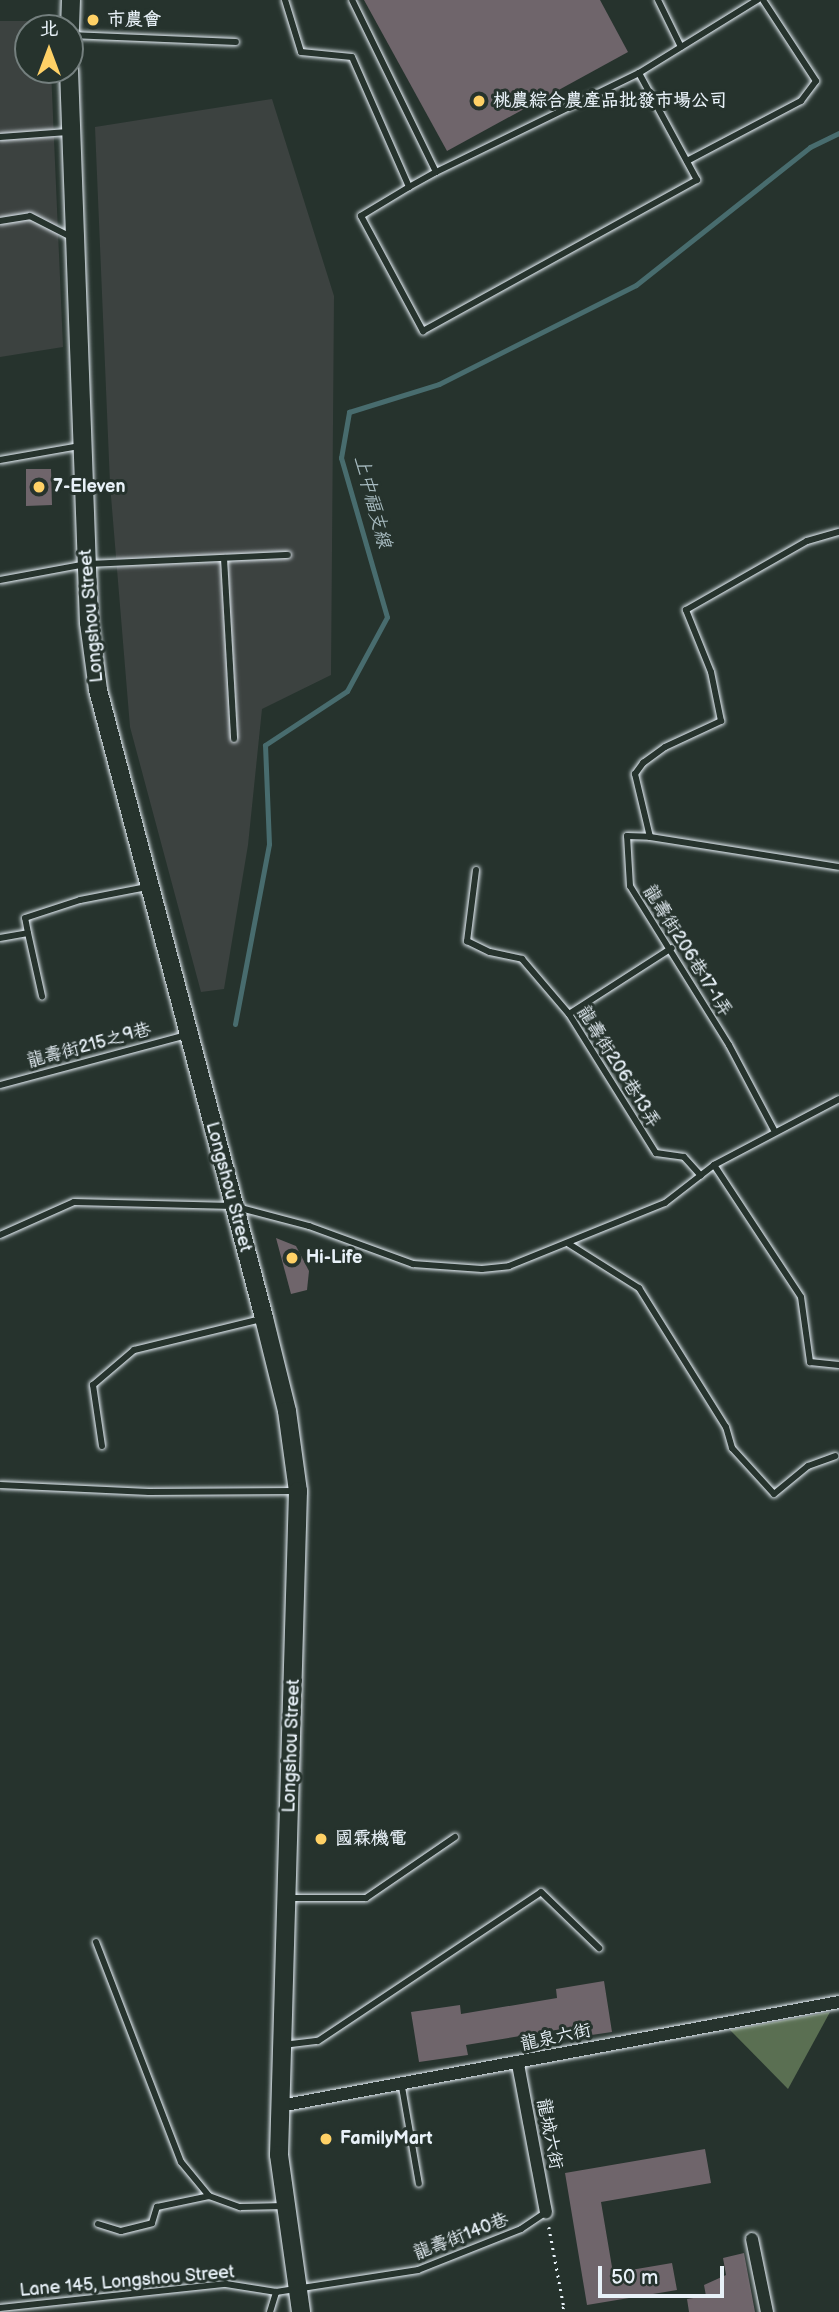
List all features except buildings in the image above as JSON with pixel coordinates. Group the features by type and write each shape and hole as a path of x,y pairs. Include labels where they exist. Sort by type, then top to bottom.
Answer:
{"street":[{"name":"Longshou Street","path":"69,84 68,132 86,564 98,690 186,1035 264,1318 287,1411 298,1491 280,2106 285,2206 301,2312"},
{"name":"龍泉六街","path":"280,2106 402,2087 839,2002"},
{"name":"龍城六街","path":"518,2064 546,2212"},
{"path":"752,2239 767,2312"}],"lane":[{"path":"285,0 301,52 352,57 409,187"},
{"path":"352,0 436,173"},
{"path":"658,0 681,47"},
{"path":"639,73 697,180 422,331 362,216 436,173 639,73 757,0"},
{"path":"687,161 801,101 816,81 763,0"},
{"path":"84,36 236,42"},
{"path":"0,137 68,132"},
{"path":"0,221 30,216 73,238"},
{"path":"0,460 81,445"},
{"path":"839,532 807,541 685,610 711,672 721,721 665,747 635,774 650,837 839,867"},
{"path":"0,580 86,564 288,555"},
{"path":"224,558 234,739"},
{"name":"龍壽街206巷17-1弄","path":"650,837 627,836 630,886 672,948 774,1130"},
{"name":"龍壽街206巷13弄","path":"476,870 467,941 490,952 522,959 569,1014 615,1093 656,1153 684,1157 701,1176"},
{"path":"43,996 25,918 80,900 147,887"},
{"path":"0,938 27,933"},
{"path":"569,1014 672,948"},
{"name":"龍壽街215之9巷","path":"0,1085 186,1035"},
{"path":"0,1235 74,1202 233,1206 309,1226 387,1257 450,1268 509,1266 569,1244 615,1220 665,1203 714,1165 774,1130 839,1099"},
{"path":"714,1165 801,1297 810,1362 839,1365"},
{"path":"569,1244 639,1288 726,1427 732,1448 774,1494 808,1465 835,1456"},
{"path":"102,1446 93,1385 134,1350 264,1318"},
{"path":"0,1485 149,1492 298,1491"},
{"path":"288,1898 366,1898 455,1838"},
{"path":"281,2045 318,2041 541,1892 599,1948"},
{"path":"96,1942 167,2132 181,2162 209,2196 240,2207 285,2206"},
{"path":"402,2087 419,2184"},
{"path":"98,2224 121,2231 152,2223 158,2207 209,2196"},
{"name":"龍壽街140巷","path":"298,2289 418,2270 521,2229 546,2212"},
{"name":"Lane 145, Longshou Street","path":"0,2308 226,2284 276,2292 298,2289"},
{"path":"270,2312 276,2292"}],"path":[{"path":"546,2212 564,2307 561,2312"}],"shaded area":[{"path":"0,21 14,21 14,84 52,84 63,347 0,357"},
{"path":"272,99 334,296 331,675 262,709 248,845 224,989 201,992 130,727 110,484 95,127"}],"green space":[{"path":"830,2012 788,2089 730,2030"}],"waterway":[{"name":"上中福支線","path":"235,1024 269,844 265,745 347,691 387,617 341,458 349,412 439,384 636,285 810,147 839,133"}],"place":[{"name":"市農會","path":"93,20"},
{"name":"桃農綜合農產品批發市場公司","path":"479,101"},
{"name":"7-Eleven","path":"39,487"},
{"name":"Hi-Life","path":"292,1258"},
{"name":"國霖機電","path":"321,1839"},
{"name":"FamilyMart","path":"326,2139"}]}
